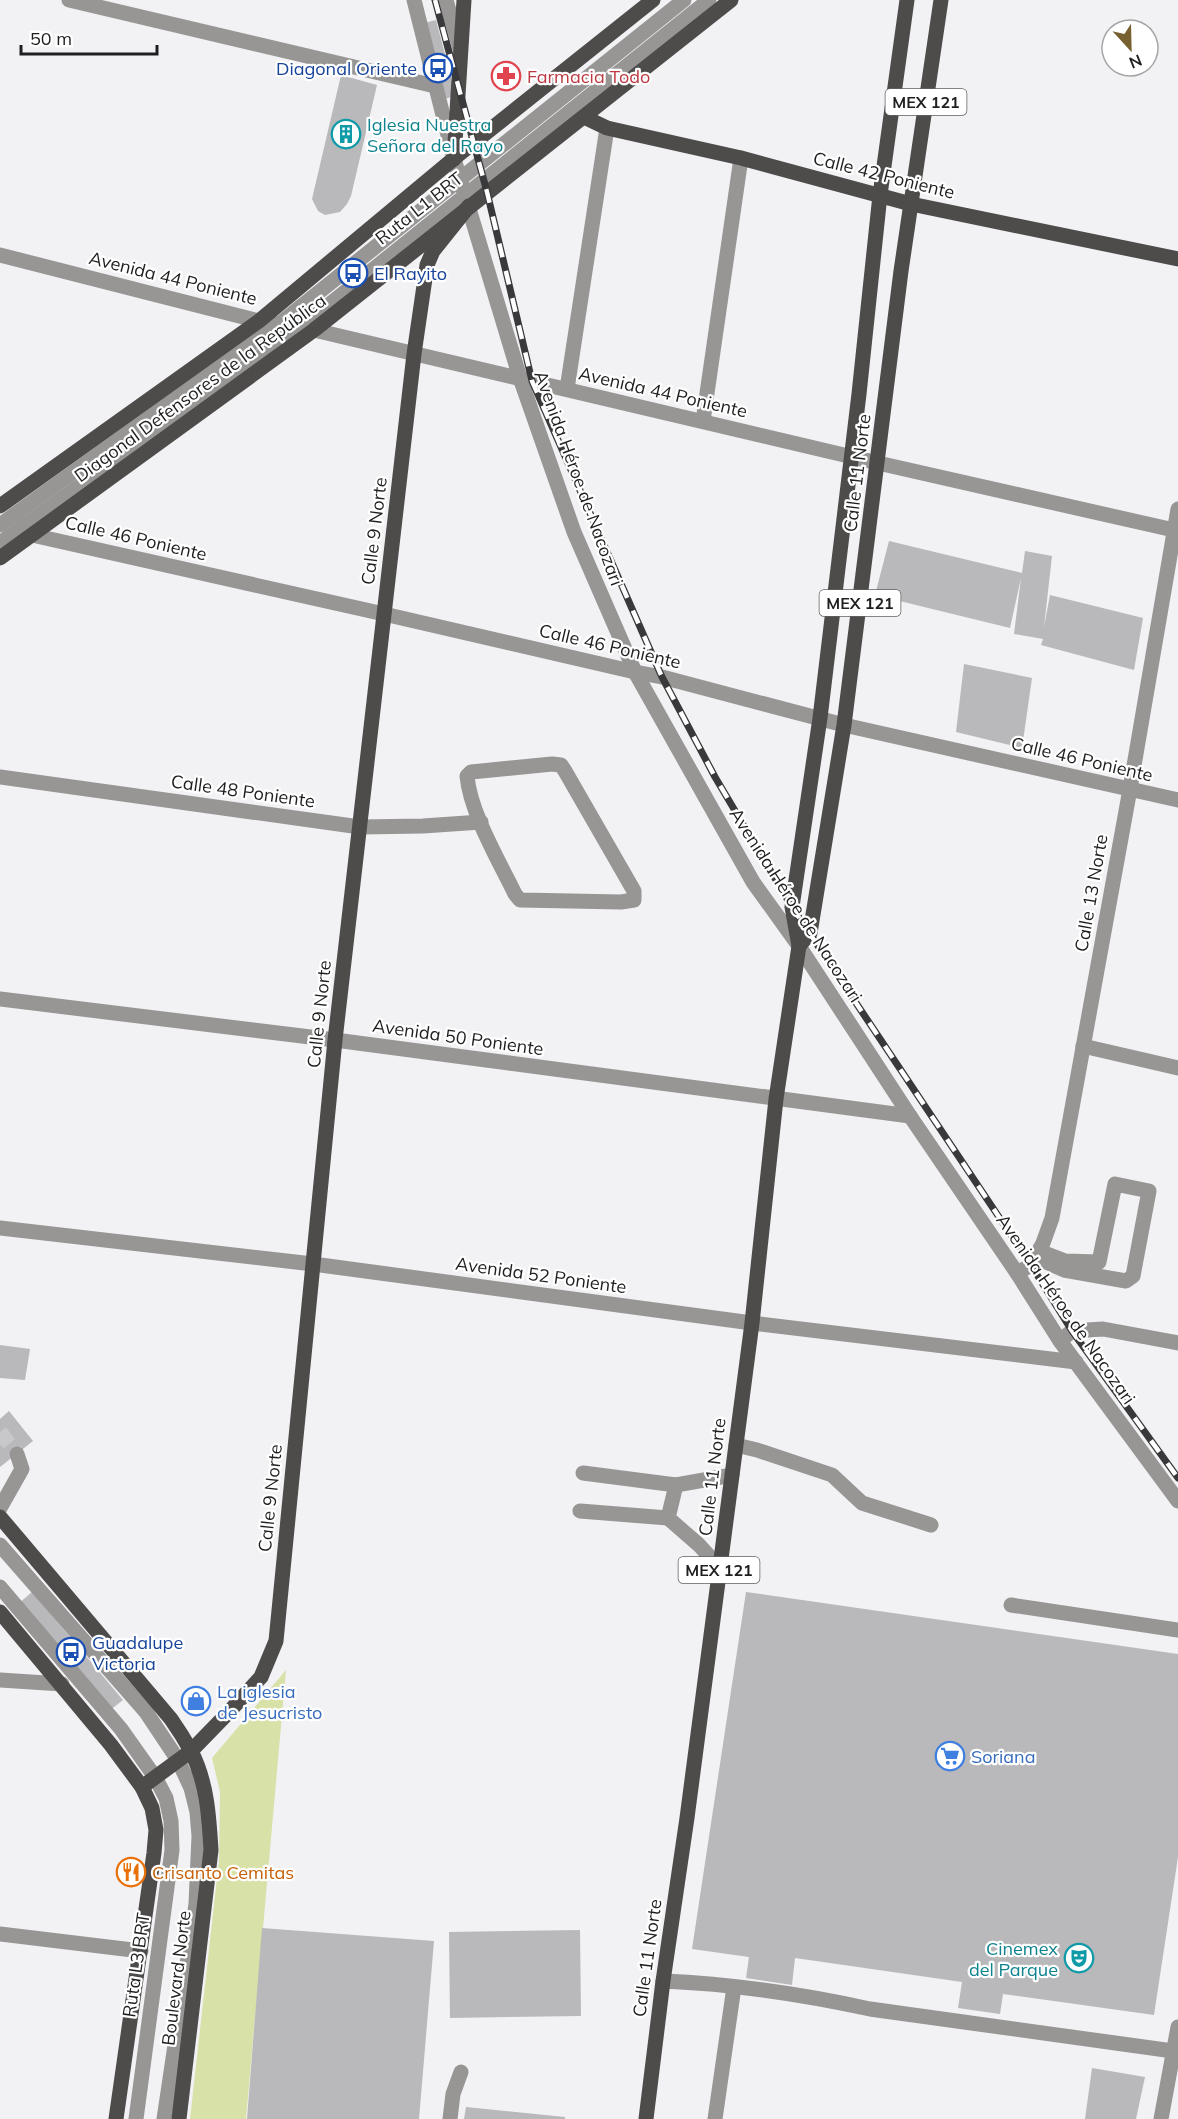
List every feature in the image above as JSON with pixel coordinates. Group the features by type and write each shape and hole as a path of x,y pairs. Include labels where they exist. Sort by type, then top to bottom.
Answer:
{"main road":[{"path":"454,159 464,0"},
{"name":"Diagonal Defensores de la República","path":"0,506 259,321 454,159 652,0"},
{"name":"Diagonal Defensores de la República","path":"0,558 307,329 467,201 584,117 731,0"},
{"name":"Calle 11 Norte","path":"646,2119 752,1323 776,1099 799,946 792,907 820,718 880,195 907,0"},
{"name":"Calle 11 Norte","path":"799,946 810,933 844,725 911,204 941,0"},
{"name":"Calle 42 Poniente","path":"584,117 607,128 741,158 911,204 1178,259"},
{"name":"Calle 9 Norte","path":"142,1787 191,1751 261,1677 276,1641 334,1040 414,354 427,265 433,251 467,201"},
{"name":"Boulevard Norte","path":"0,1517 171,1719 191,1751 204,1783 211,1850 179,2119"},
{"name":"Boulevard Norte","path":"0,1612 62,1684 128,1767 142,1787 152,1808 156,1830 116,2119"}],"street":[{"path":"69,0 435,86"},
{"name":"Avenida Héroe de Nacozari","path":"414,0 454,159 520,378 574,532 635,672 753,882 799,946 1060,1341 1178,1501"},
{"path":"446,0 460,50"},
{"name":"Ruta L1 BRT","path":"0,525 279,324 684,0"},
{"name":"Ruta L1 BRT","path":"467,201 710,0"},
{"path":"567,389 607,128"},
{"path":"703,421 741,158"},
{"name":"Avenida 44 Poniente","path":"0,255 259,321 307,329 1176,531"},
{"path":"0,543 307,329"},
{"name":"Calle 13 Norte","path":"1017,1273 1031,1264 1052,1218 1176,531 1178,509"},
{"name":"Calle 46 Poniente","path":"32,535 662,677 844,725 1178,800"},
{"path":"561,765 634,891 634,900 621,902 520,900 481,822 468,786 467,776 471,772 561,765"},
{"name":"Calle 48 Poniente","path":"0,777 360,826 423,826 481,822"},
{"name":"Avenida 50 Poniente","path":"0,999 334,1040 910,1116"},
{"path":"1083,1046 1178,1068"},
{"path":"1115,1184 1149,1191 1133,1276 1126,1281 1064,1270 1037,1254 1065,1261 1099,1262 1115,1184"},
{"name":"Avenida 52 Poniente","path":"0,1228 314,1264 752,1323 1076,1362"},
{"path":"1060,1341 1072,1332 1103,1329 1178,1343"},
{"path":"736,1444 832,1475 862,1503 931,1525"},
{"path":"0,1508 22,1469 17,1454"},
{"path":"583,1473 676,1485 732,1475"},
{"path":"668,1518 676,1485"},
{"path":"580,1511 668,1518 699,1545 720,1568"},
{"path":"0,1545 146,1712 178,1760 191,1788 197,1812 196,1904 164,2119"},
{"name":"Ruta L3 BRT","path":"0,1587 121,1729 155,1777 166,1798 171,1821 171,1850 136,2119"},
{"path":"1011,1605 1178,1630"},
{"path":"0,1680 62,1684"},
{"path":"0,1934 141,1951"},
{"path":"663,1981 734,1987 826,2000 870,2009 1173,2051"},
{"path":"715,2119 734,1987"},
{"path":"1161,2119 1178,2027"},
{"path":"450,2119 453,2094 461,2072"}],"green space":[{"path":"286,1670 246,2119 190,2119 219,1860 220,1792 212,1758"}],"building":[{"path":"436,20 456,96 444,99 424,23"},
{"name":"Iglesia Nuestra Señora del Rayo","path":"341,75 377,85 351,196 340,212 325,215 318,211 312,199"},
{"path":"889,541 1022,573 1025,551 1052,556 1044,627 1050,595 1143,618 1134,670 1041,645 1043,639 1014,634 1021,578 1010,628 875,595"},
{"path":"964,664 1032,678 1022,748 956,732"},
{"path":"0,1345 30,1349 25,1380 0,1378"},
{"path":"9,1411 33,1441 0,1467 0,1419"},
{"name":"Guadalupe Victoria","path":"32,1592 123,1700 109,1711 18,1604"},
{"name":"Soriana","path":"746,1592 1178,1654 1178,1857 1154,2015 1003,1994 1000,2014 958,2008 962,1982 795,1958 792,1985 746,1978 749,1957 692,1949"},
{"path":"262,1928 434,1941 419,2119 247,2119"},
{"path":"580,1930 581,2016 450,2018 449,1932"},
{"path":"1092,2068 1145,2077 1136,2119 1085,2119"},
{"path":"466,2107 565,2117 565,2119 464,2119"}],"tunnel":[{"path":"0,1432 17,1454"}],"railway":[{"path":"435,0 487,192 532,381 662,677 715,777 792,907 1031,1265 1072,1331 1178,1478"}],"place":[{"name":"Diagonal Oriente","path":"438,68"},
{"name":"Farmacia Todo","path":"506,76"},
{"name":"Iglesia Nuestra Señora del Rayo","path":"346,134"},
{"name":"El Rayito","path":"353,273"},
{"name":"Guadalupe Victoria","path":"71,1652"},
{"name":"La iglesia de Jesucristo","path":"196,1701"},
{"name":"Soriana","path":"950,1756"},
{"name":"Crisanto Cemitas","path":"131,1872"},
{"name":"Cinemex del Parque","path":"1079,1958"}]}
